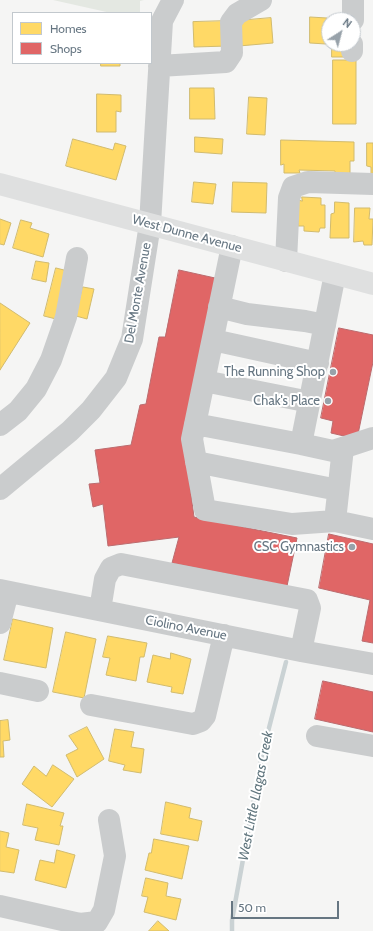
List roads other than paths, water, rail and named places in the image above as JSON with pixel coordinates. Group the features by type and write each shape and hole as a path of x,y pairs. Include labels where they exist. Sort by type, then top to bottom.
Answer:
{"main road":[{"name":"West Dunne Avenue","path":"0,184 373,284"}],"street":[{"name":"Del Monte Avenue","path":"0,489 70,431 91,410 116,378 132,339 150,224 162,21 173,0"},
{"path":"159,66 226,62 232,53 231,22 237,14 261,0"},
{"path":"353,0 353,12"},
{"path":"286,261 289,198 293,187 308,182 373,184"},
{"path":"232,246 192,439 205,510 292,524 335,521 373,529"},
{"path":"0,425 18,411 36,389 51,360 66,317 77,258"},
{"path":"301,444 335,274"},
{"path":"219,307 247,314 325,325"},
{"path":"213,340 318,363"},
{"path":"204,381 310,402"},
{"path":"196,424 333,451 373,438"},
{"path":"335,521 343,448"},
{"path":"196,462 338,490"},
{"path":"100,610 105,579 111,568 121,564 307,600 310,608 302,651"},
{"path":"0,623 4,591"},
{"name":"Ciolino Avenue","path":"4,591 373,664"},
{"path":"92,705 193,724 201,721 205,716 224,635"},
{"path":"0,683 38,691"},
{"path":"317,736 373,746"},
{"path":"0,906 80,924 97,922 104,910 115,856 109,820"}],"waterway":[{"name":"West Little Llagas Creek","path":"232,931 232,920 262,755 286,662"}],"place":[{"name":"The Running Shop","path":"333,372"},
{"name":"Chak's Place","path":"328,401"},
{"name":"CSC Gymnastics","path":"352,547"}]}
